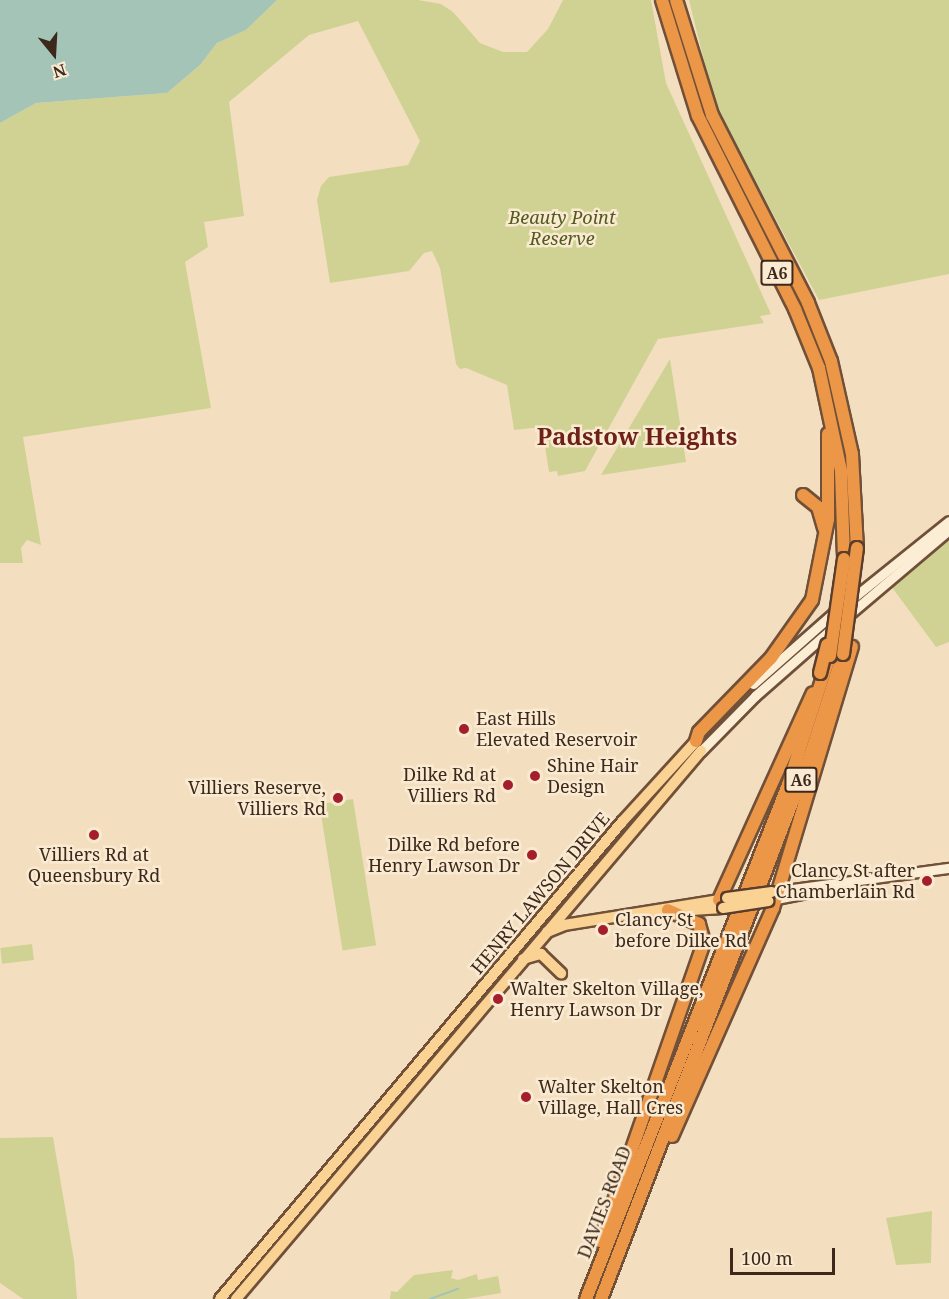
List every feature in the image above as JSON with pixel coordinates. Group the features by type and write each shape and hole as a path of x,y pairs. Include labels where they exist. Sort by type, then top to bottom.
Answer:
{"highway":[{"name":"A6","path":"662,0 698,116 801,321 825,386 836,436 844,495 844,559 836,621 801,750 767,892"},
{"name":"A6","path":"624,1240 640,1212 767,892 848,651 860,546 855,473 845,409 815,319 712,115 676,0"},
{"name":"A6","path":"699,746 699,732 771,658 802,619 816,590 824,551 830,447 801,321"},
{"path":"803,495 823,517 824,551"},
{"path":"767,892 848,651"},
{"path":"723,902 823,674"},
{"name":"DAVIES ROAD","path":"601,1299 767,892"},
{"name":"DAVIES ROAD","path":"586,1299 767,892"},
{"path":"582,1299 704,942 699,924 668,910"}],"main road":[{"name":"HENRY LAWSON DRIVE","path":"220,1299 539,920 699,746 813,631 949,521"},
{"name":"HENRY LAWSON DRIVE","path":"236,1299 571,903 699,746 949,530"},
{"path":"539,920 544,934 564,925 668,910 685,913 767,892 858,882 949,868"},
{"path":"571,903 575,917 594,921"},
{"path":"523,959 541,954 561,973"}],"green space":[{"name":"Beauty Point Reserve","path":"277,0 418,0 441,4 453,12 480,43 503,52 527,52 548,29 563,0 651,0 666,83 771,314 760,316 764,323 658,339 585,471 558,476 557,471 549,472 542,427 514,430 507,385 466,368 460,369 456,364 440,268 432,251 424,253 409,271 330,283 317,200 321,186 329,177 408,165 420,141 358,21 309,35 229,102 244,216 204,222 208,247 185,262 211,408 23,437 41,545 27,540 21,548 23,563 0,563 0,123 36,103 167,93 200,65 217,43 246,30"},
{"path":"689,0 949,0 949,274 819,300 726,126 711,89"},
{"path":"670,359 686,462 601,475"},
{"path":"949,538 949,642 936,647 891,586"},
{"path":"353,799 376,945 343,950 319,804"},
{"path":"32,944 34,960 2,964 0,948"},
{"path":"53,1137 74,1260 77,1299 23,1299 0,1283 0,1138"},
{"path":"932,1211 931,1263 896,1265 886,1218"},
{"path":"453,1270 451,1278 458,1280 477,1274 478,1280 498,1276 501,1293 465,1299 390,1299 391,1291 397,1292 414,1275"}],"shaded area":[{"path":"0,0 277,0 246,30 217,43 200,65 167,93 36,103 0,123"}],"waterway":[{"path":"430,1299 458,1289"}],"place":[{"name":"East Hills Elevated Reservoir","path":"464,729"},
{"name":"Shine Hair Design","path":"535,776"},
{"name":"Dilke Rd at Villiers Rd","path":"508,785"},
{"name":"Villiers Reserve, Villiers Rd","path":"338,798"},
{"name":"Villiers Rd at Queensbury Rd","path":"94,835"},
{"name":"Dilke Rd before Henry Lawson Dr","path":"532,855"},
{"name":"Clancy St after Chamberlain Rd","path":"927,881"},
{"name":"Clancy St before Dilke Rd","path":"603,930"},
{"name":"Walter Skelton Village, Henry Lawson Dr","path":"498,999"},
{"name":"Walter Skelton Village, Hall Cres","path":"526,1097"}],"district":[{"name":"Padstow Heights","path":"637,436"}]}
